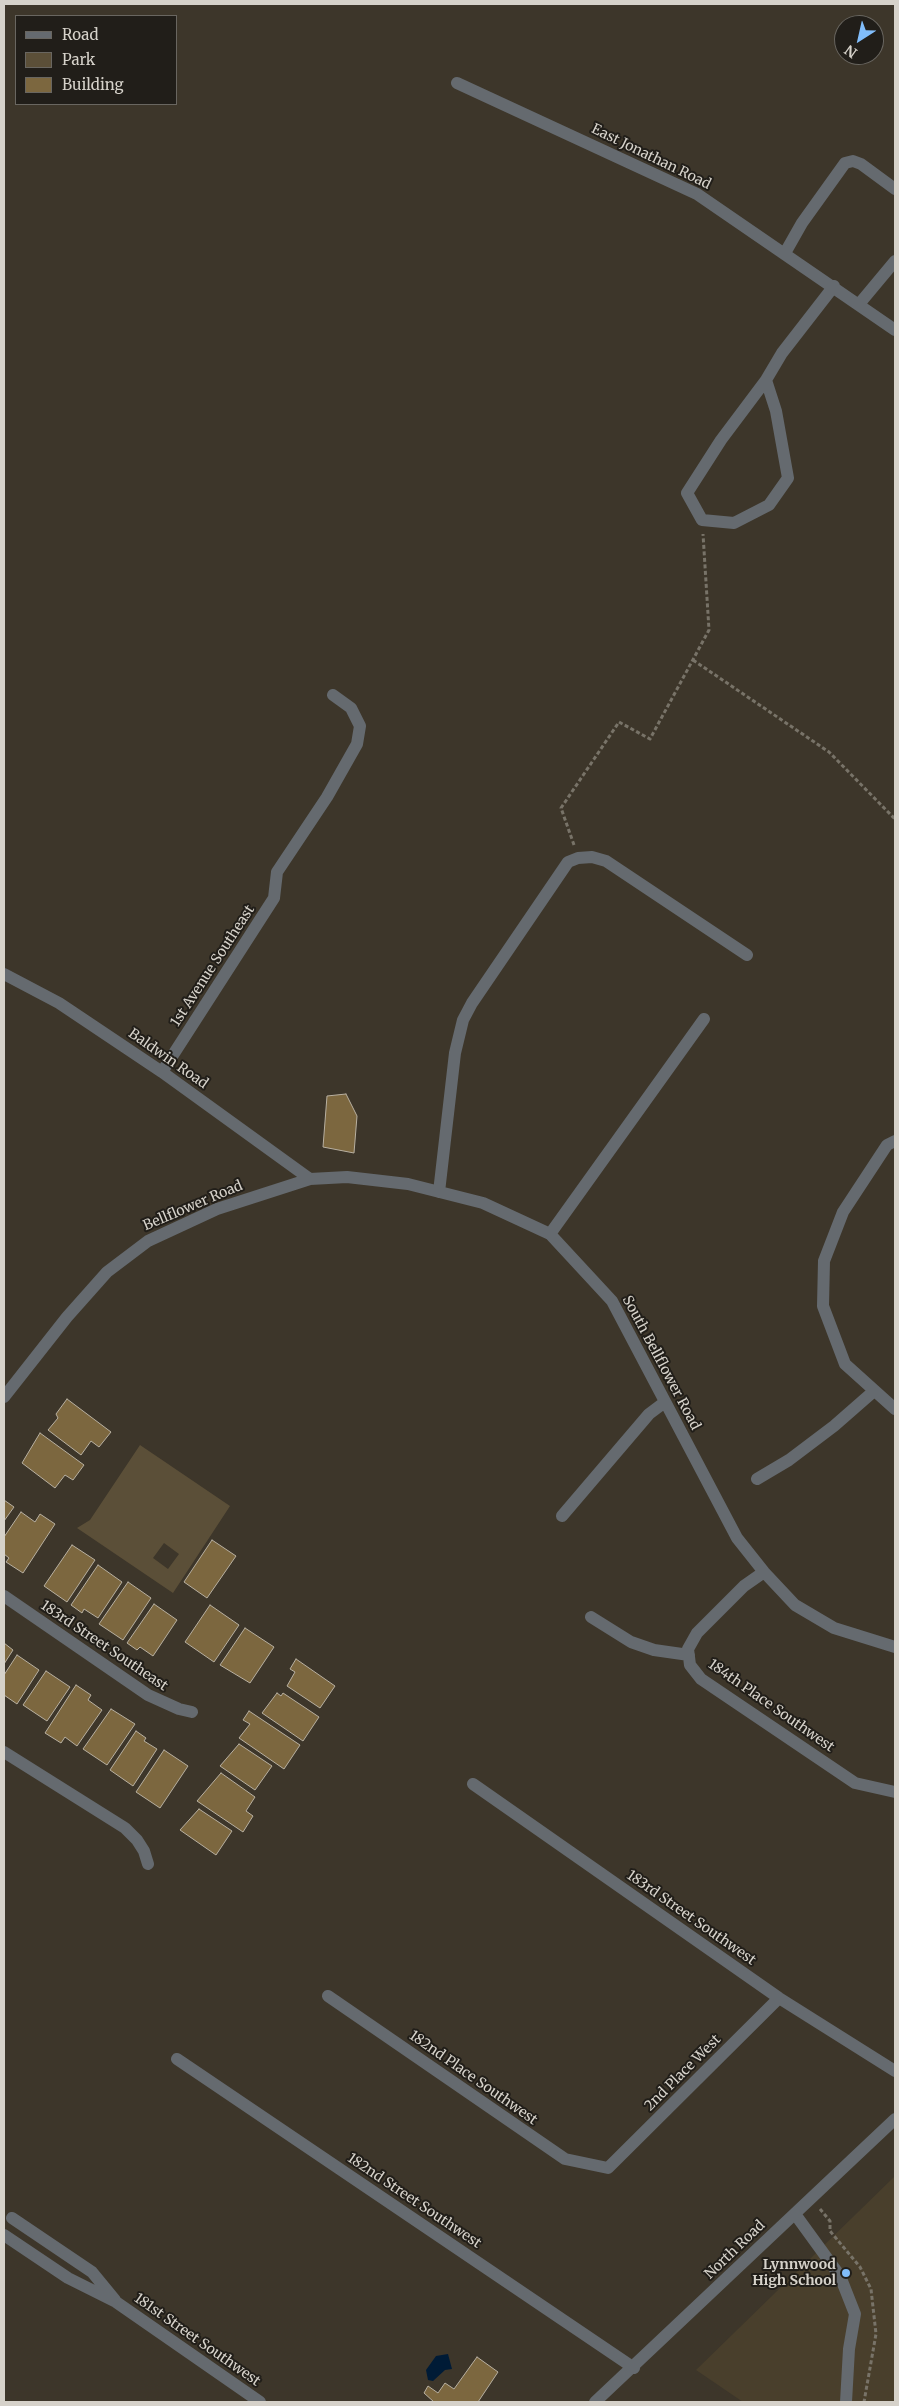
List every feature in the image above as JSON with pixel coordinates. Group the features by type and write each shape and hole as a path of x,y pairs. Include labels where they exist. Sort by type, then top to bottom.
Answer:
{"street":[{"name":"East Jonathan Road","path":"457,83 697,194 860,303 895,330"},
{"path":"784,252 802,223 845,163 853,161 861,164 895,189"},
{"path":"860,303 895,261"},
{"path":"766,380 776,411 788,478 769,505 734,523 702,520 687,493 721,440 766,380 782,353 834,286"},
{"name":"1st Avenue Southeast","path":"162,1072 274,898 277,872 327,798 357,744 360,726 351,708 332,695"},
{"path":"439,1192 455,1053 463,1020 472,1002 568,862 578,858 592,857 606,861 747,955"},
{"name":"Baldwin Road","path":"4,974 59,1003 162,1072 310,1179"},
{"path":"550,1234 704,1019"},
{"path":"895,1141 887,1145 843,1212 824,1261 823,1306 845,1364 895,1409"},
{"name":"South Bellflower Road","path":"310,1179 347,1176 408,1184 483,1203 550,1234 612,1301 736,1538 764,1572 795,1605 834,1628 895,1648"},
{"name":"Bellflower Road","path":"4,1397 86,1294 107,1272 130,1253 165,1232 217,1209 310,1179"},
{"path":"757,1479 788,1460 834,1426 874,1391"},
{"path":"562,1516 649,1414 665,1402"},
{"path":"591,1617 630,1642 654,1650 689,1655 688,1649 697,1633 744,1586 764,1572"},
{"name":"183rd Street Southeast","path":"4,1596 148,1695 179,1709 192,1712"},
{"name":"184th Place Southwest","path":"689,1655 690,1665 701,1678 855,1783 895,1792"},
{"path":"4,1752 125,1828 137,1840 144,1851 148,1864"},
{"name":"183rd Street Southwest","path":"473,1784 779,1998 895,2071"},
{"name":"182nd Place Southwest","path":"328,1996 565,2160 608,2168"},
{"name":"2nd Place West","path":"608,2168 779,1998"},
{"name":"182nd Street Southwest","path":"177,2059 634,2368"},
{"name":"North Road","path":"595,2402 634,2368 895,2119"},
{"path":"795,2214 840,2276 855,2314 849,2349 846,2402"},
{"path":"12,2218 92,2272 116,2302"},
{"path":"4,2235 68,2278 116,2302"},
{"name":"181st Street Southwest","path":"116,2302 260,2402"}],"path":[{"path":"578,858 561,808 619,722 650,739 709,630 702,520"},
{"path":"693,660 830,752 895,819"}],"shaded area":[{"name":"Lynnwood High School","path":"895,2176 895,2402 743,2402 696,2370"}],"green space":[{"path":"140,1445 230,1506 173,1593 77,1528 90,1520","holes":["164,1543 179,1554 168,1569 153,1558"]}],"water":[{"path":"448,2354 452,2369 445,2370 433,2381 428,2380 426,2370 436,2356"}],"building":[{"path":"346,1094 357,1116 354,1153 323,1147 327,1096"},
{"path":"67,1399 111,1432 99,1447 91,1441 81,1455 48,1430 58,1418 56,1414"},
{"path":"40,1433 84,1465 73,1480 65,1475 55,1488 22,1463"},
{"path":"4,1500 14,1507 4,1521"},
{"path":"21,1512 35,1522 40,1514 55,1524 23,1573 6,1562 9,1558 4,1554 4,1537"},
{"path":"212,1540 236,1556 207,1598 184,1582"},
{"path":"72,1545 95,1560 67,1602 44,1586"},
{"path":"98,1565 122,1582 98,1618 84,1609 82,1613 71,1605"},
{"path":"128,1582 151,1598 123,1640 99,1624"},
{"path":"154,1604 177,1620 153,1656 140,1647 137,1650 127,1643"},
{"path":"210,1605 239,1625 214,1662 185,1642"},
{"path":"245,1628 274,1647 250,1683 220,1665"},
{"path":"4,1643 13,1650 4,1664"},
{"path":"17,1655 39,1670 17,1704 4,1695 4,1675"},
{"path":"296,1659 335,1686 320,1708 287,1686 295,1672 290,1669"},
{"path":"46,1671 70,1687 47,1721 23,1705"},
{"path":"76,1685 91,1695 88,1700 102,1710 77,1746 65,1737 61,1743 45,1733"},
{"path":"277,1693 281,1696 283,1693 319,1717 303,1741 262,1713"},
{"path":"111,1709 135,1724 107,1765 83,1749"},
{"path":"249,1711 300,1745 284,1769 239,1738 250,1724 243,1720"},
{"path":"136,1731 146,1738 144,1741 157,1749 133,1786 110,1770"},
{"path":"239,1744 272,1766 255,1790 220,1766"},
{"path":"164,1750 188,1766 160,1808 136,1792"},
{"path":"221,1773 255,1797 246,1811 253,1816 243,1832 197,1801"},
{"path":"199,1809 232,1831 216,1855 180,1830"},
{"path":"477,2357 498,2372 478,2402 434,2402 424,2393 428,2386 438,2393 445,2383 454,2389"}],"place":[{"name":"Lynnwood High School","path":"846,2273"}]}
